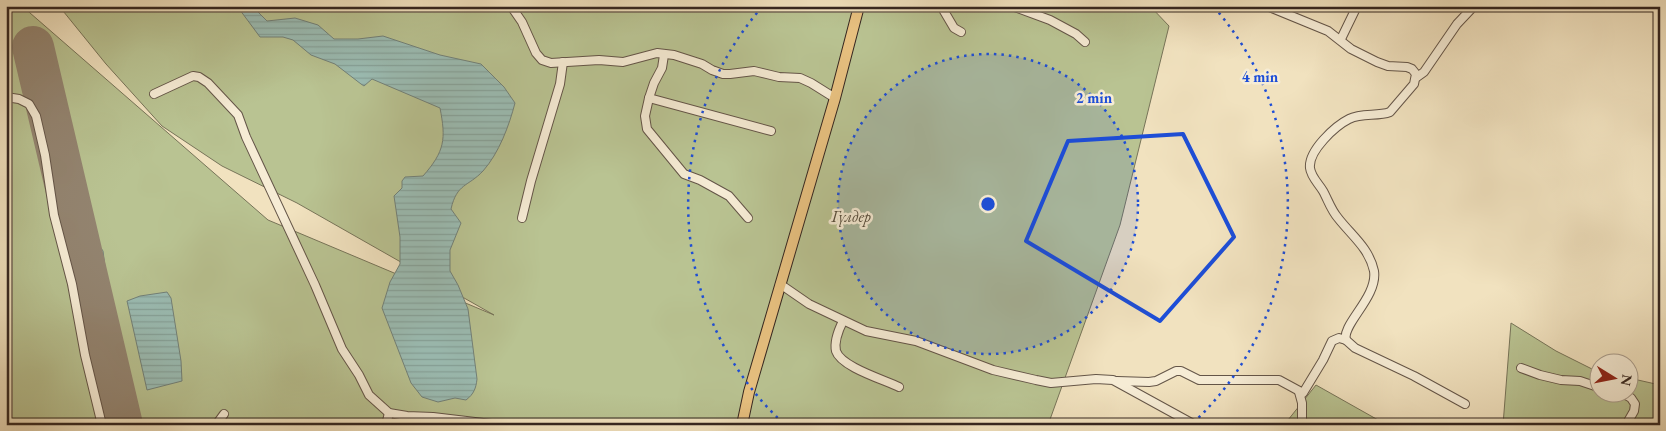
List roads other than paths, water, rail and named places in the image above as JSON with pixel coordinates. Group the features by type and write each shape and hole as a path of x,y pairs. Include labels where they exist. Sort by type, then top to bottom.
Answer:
{"main road":[{"path":"742,425 749,392 835,98 859,6"}],"street":[{"path":"511,6 522,22 536,53 542,60 551,63 599,60 622,62 652,54 674,55 702,64 723,74 754,71 779,77 800,78 835,98"},
{"path":"941,6 954,28 961,32"},
{"path":"1012,6 1050,20 1076,34 1085,42"},
{"path":"1267,6 1328,30 1351,48 1377,62 1388,66 1412,69 1416,77 1416,82 1390,112 1350,118 1328,136 1316,150 1310,162 1312,174 1333,212 1363,246 1374,271 1375,280 1371,290 1356,317 1346,330 1346,340"},
{"path":"1341,40 1357,6"},
{"path":"1416,77 1424,72 1457,24 1474,6"},
{"path":"664,55 662,68 654,82 649,98 645,116 646,129 684,174 700,180 729,196 748,218"},
{"path":"522,218 560,84 563,62"},
{"path":"154,94 187,78 193,76 200,77 238,115 246,138 315,285 342,349 369,395 389,413 500,425"},
{"path":"6,96 29,104 36,116 46,155 54,216 72,284 85,355 102,425"},
{"path":"649,98 771,131"},
{"path":"780,284 810,304 866,331 916,341 993,370 1051,383 1096,379 1149,382 1182,371 1199,380 1279,380 1303,394 1324,360 1332,341 1339,338 1465,404"},
{"path":"843,321 836,343 839,357 854,367 899,387"},
{"path":"1521,368 1561,380 1580,381 1588,384"},
{"path":"1117,381 1195,425"},
{"path":"1300,392 1302,425"},
{"path":"1626,425 1634,411 1635,404"},
{"path":"386,425 389,413"},
{"path":"216,425 224,414"}],"water":[{"path":"237,6 252,6 267,21 295,18 318,25 334,39 383,36 440,55 481,64 504,87 515,103 499,148 483,171 456,194 451,209 461,223 450,250 450,271 468,309 477,379 474,391 466,400 455,398 438,402 422,397 411,383 382,308 390,282 400,264 400,237 394,196 402,188 402,181 405,177 423,176 440,152 443,128 440,108 372,79 364,86 335,64 311,55 293,40 283,37 260,37"},
{"path":"101,248 106,274 98,276 95,249"},
{"path":"167,292 171,298 181,361 182,381 147,390 127,301 140,296"}],"park label":[{"name":"Гүлдер","path":"851,216"}]}
